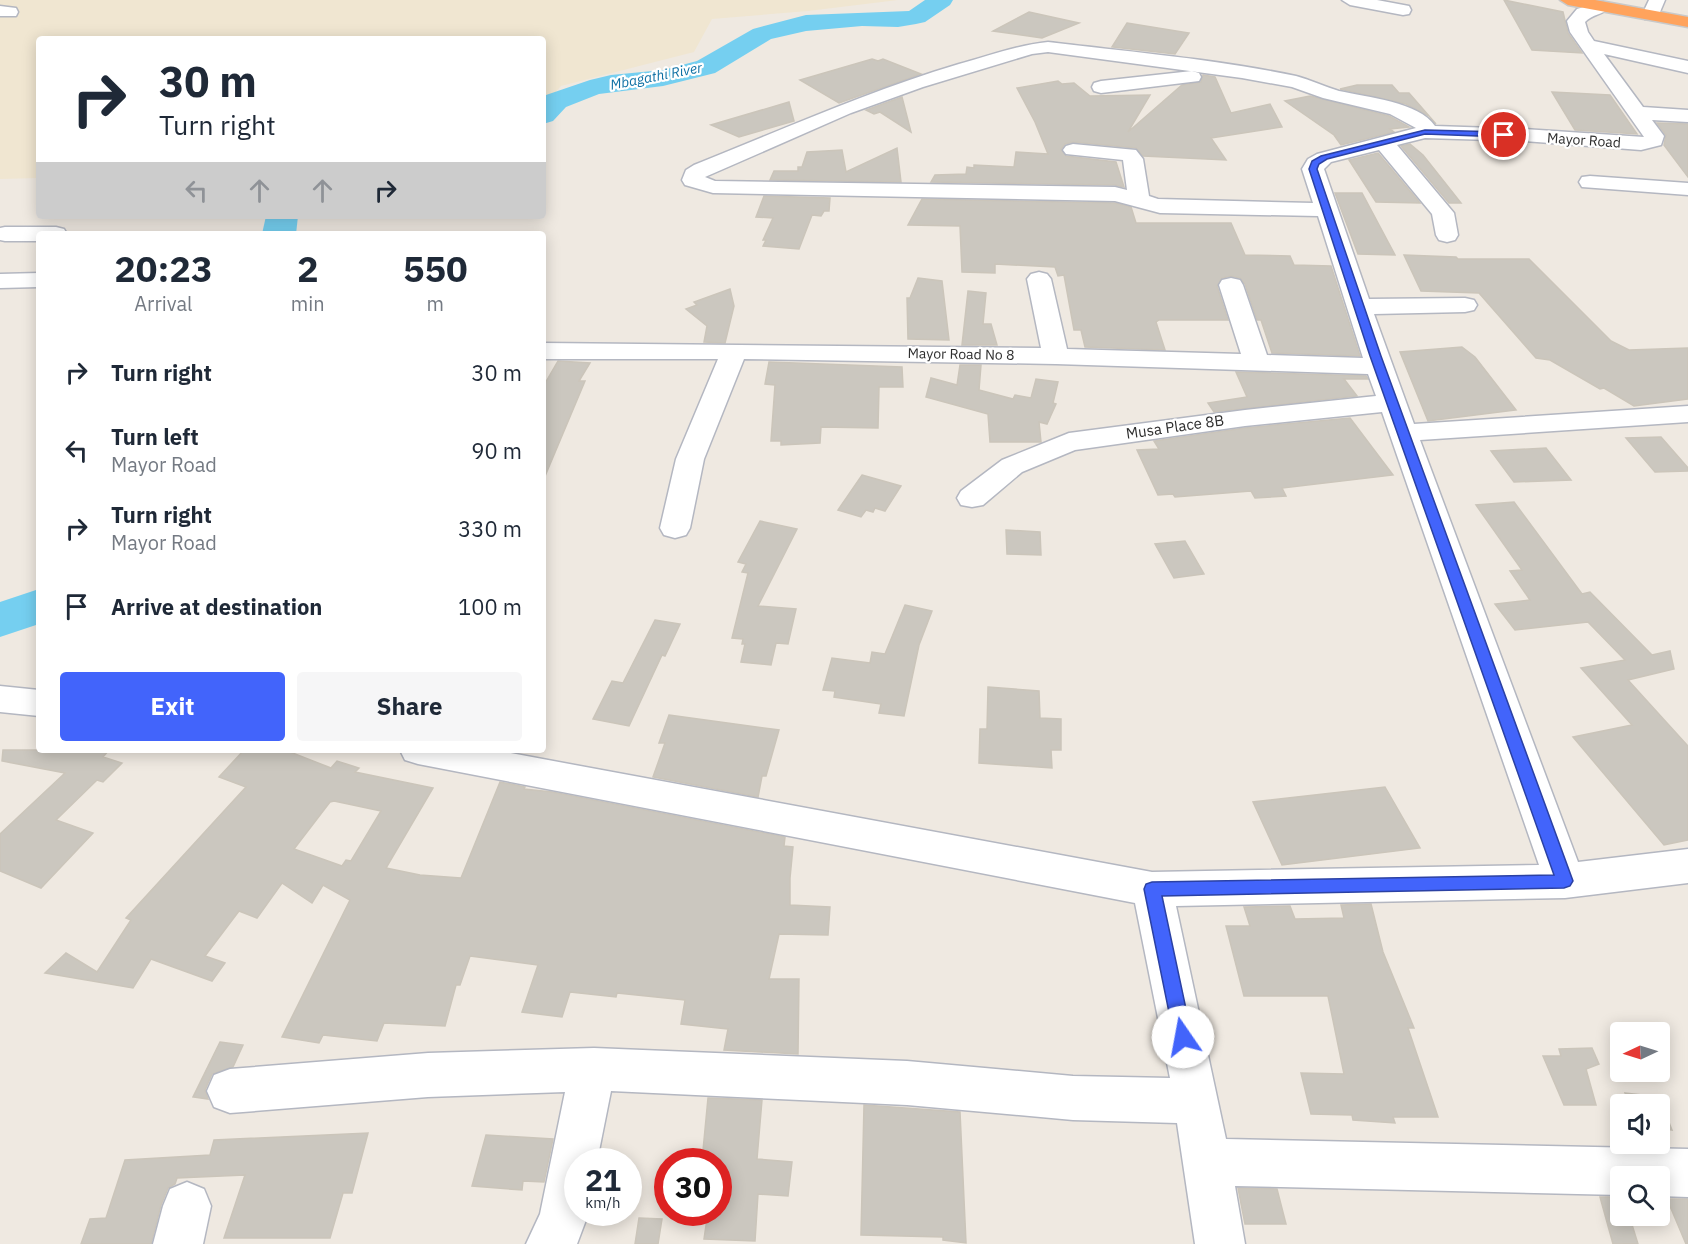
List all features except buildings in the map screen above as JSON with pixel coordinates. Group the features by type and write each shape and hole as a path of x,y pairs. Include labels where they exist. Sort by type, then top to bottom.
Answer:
{"highway":[{"path":"1571,0 1601,7 1654,8 1688,22"}],"street":[{"path":"1350,0 1403,10"},
{"name":"Mayor Road","path":"1564,881 1379,366 1313,169 1315,163 1324,158 1425,132 1523,135 1641,144 1654,141 1654,136 1579,32 1576,21 1583,13 1601,7"},
{"path":"1589,45 1688,67"},
{"path":"1327,210 1160,206 1139,201 1130,196 1115,194 713,188 693,180 694,175 701,169 816,123 844,109 916,83 1030,49 1062,47 1242,72 1296,82 1330,94 1397,110 1421,121 1425,126 1425,132"},
{"path":"1101,87 1242,72"},
{"path":"1637,113 1688,116"},
{"path":"1383,142 1443,213 1447,235"},
{"path":"1073,150 1129,154 1133,159 1139,201"},
{"path":"1590,182 1688,189"},
{"path":"5,234 36,234"},
{"path":"1039,279 1056,356"},
{"path":"0,281 36,280"},
{"path":"1231,285 1256,361"},
{"path":"1359,307 1465,305"},
{"name":"Mayor Road No 8","path":"546,351 1056,356 1379,366"},
{"path":"675,528 690,459 734,352"},
{"name":"Musa Place 8B","path":"972,498 1012,466 1069,442 1245,418 1393,403"},
{"path":"1403,433 1688,414"},
{"path":"0,699 36,703"},
{"path":"434,753 1152,889 1564,881 1688,866"},
{"path":"1152,889 1197,1101 1220,1244"},
{"path":"230,1091 428,1075 594,1070 907,1083 1073,1098 1197,1101"},
{"path":"551,1244 563,1219 582,1115 594,1070"},
{"path":"1206,1162 1688,1173"}],"shaded area":[{"path":"0,0 898,0 712,19 694,52 561,86 546,103 546,36 36,36 36,178 0,179"}],"waterway":[{"name":"Mbagathi River","path":"546,112 556,101 590,88 611,83 663,78 706,67 762,34 806,23 862,19 898,20 916,17 941,0"},
{"name":"Mbagathi River","path":"280,231 282,219"},
{"name":"Mbagathi River","path":"0,620 36,607"}],"route":[{"path":"1183,1037 1152,889 1564,881 1376,356 1313,169 1315,163 1324,158 1425,132 1504,135"}]}
